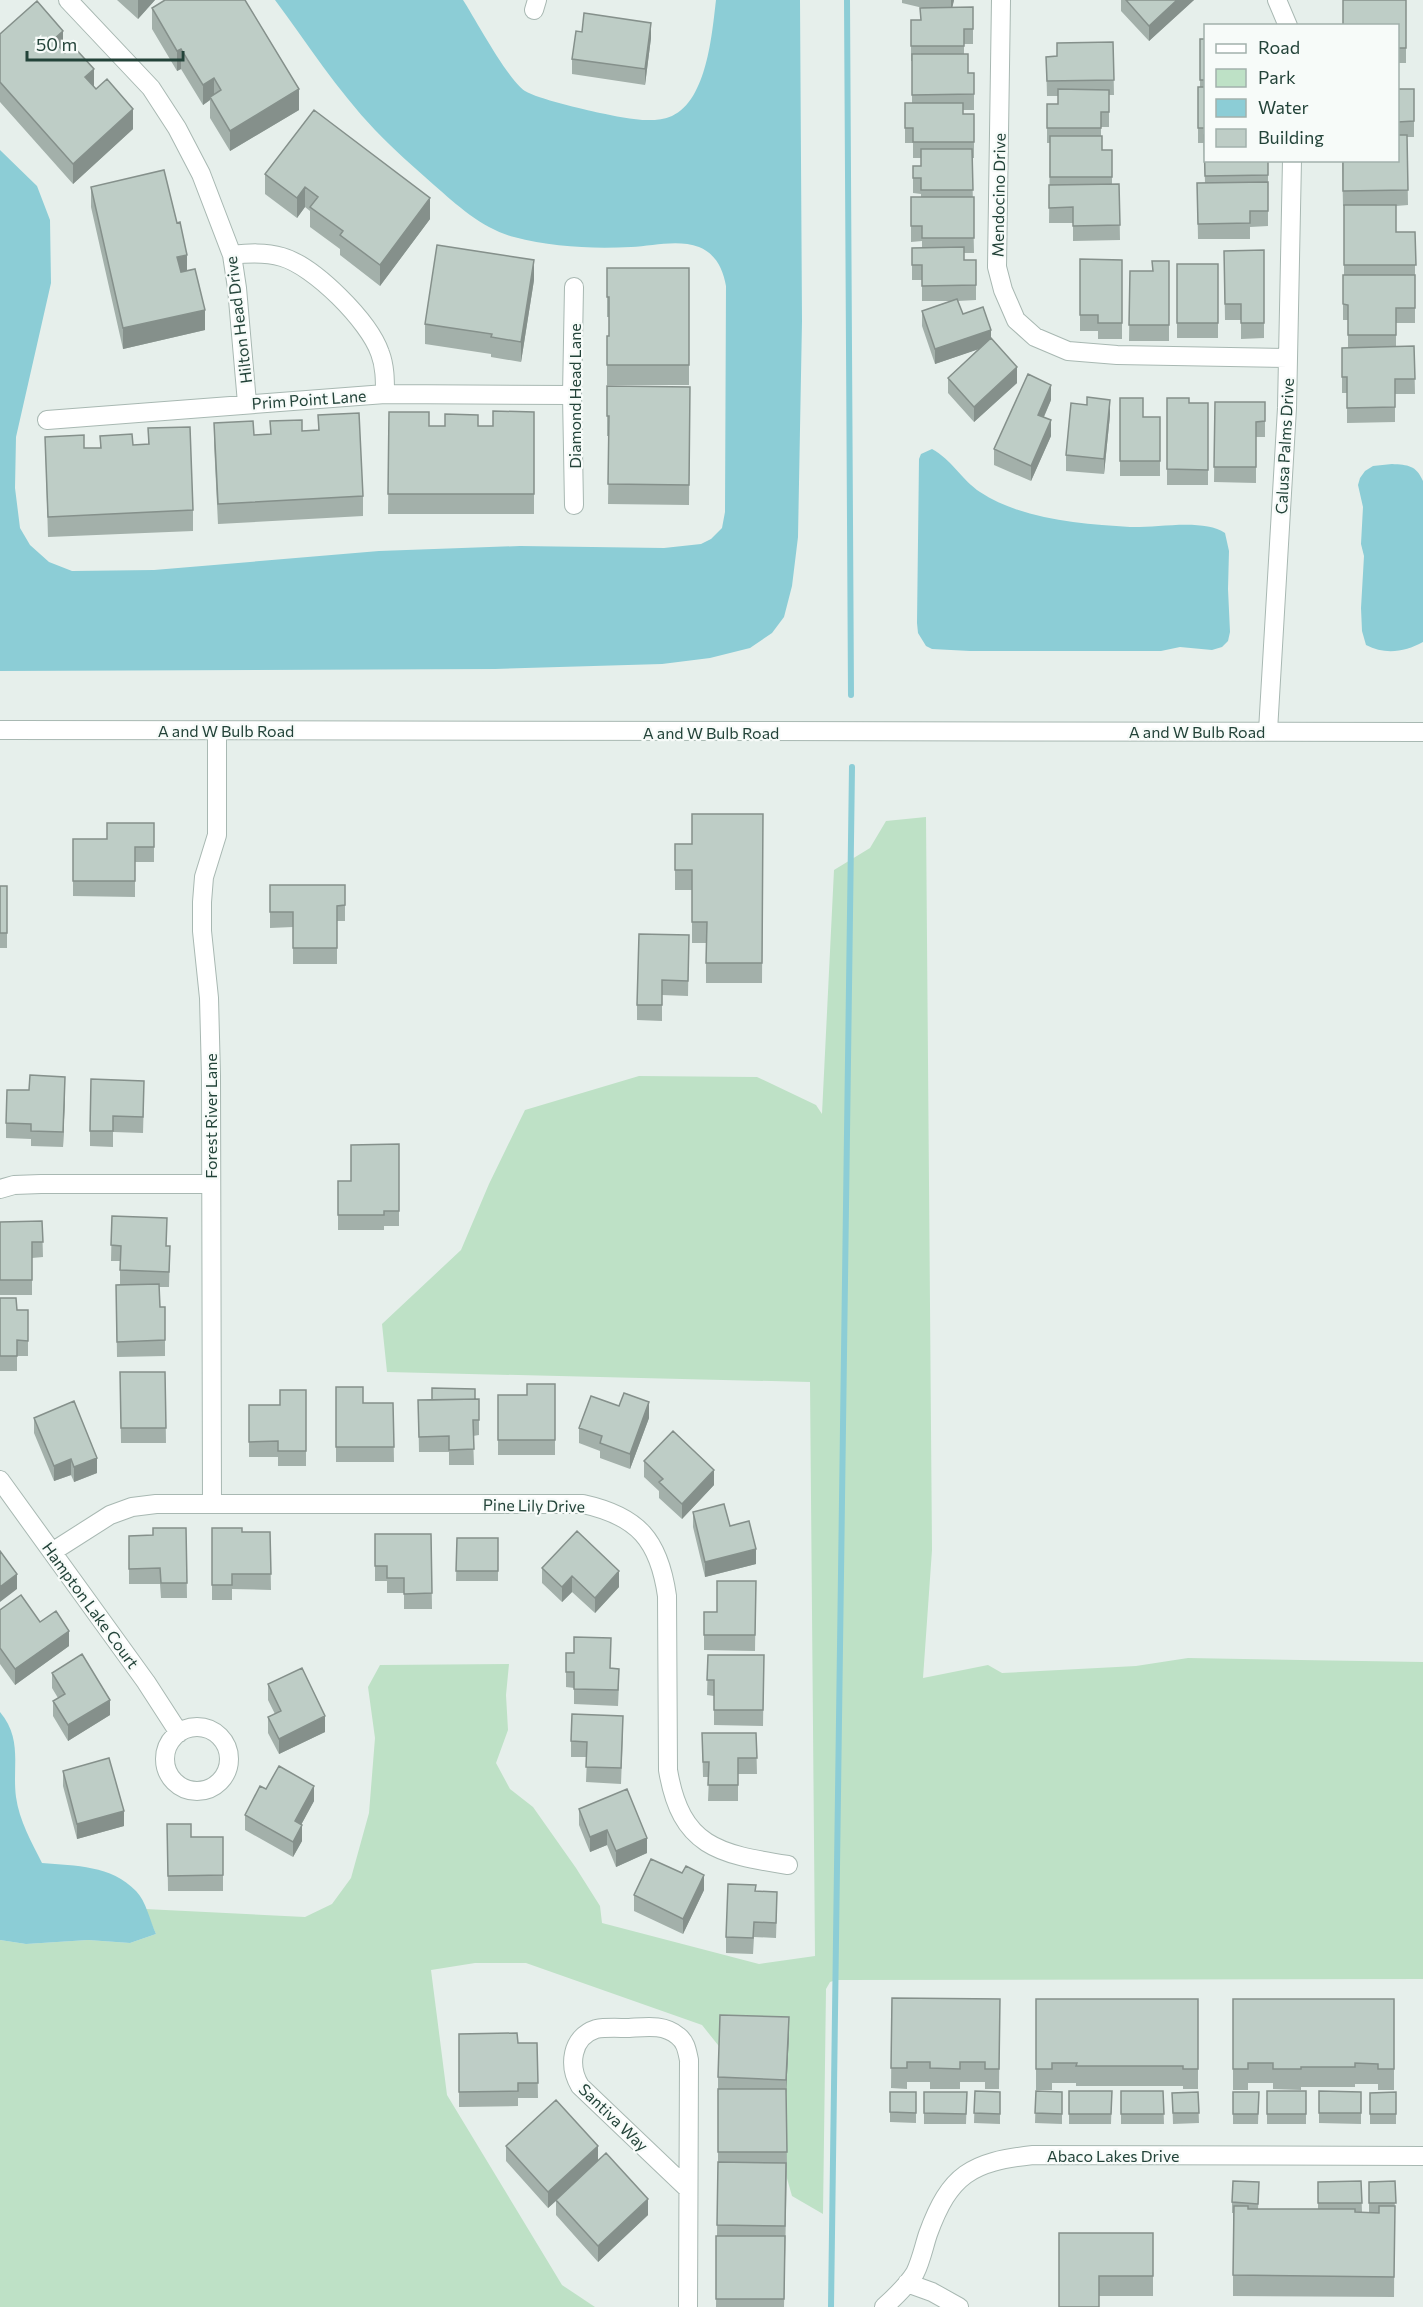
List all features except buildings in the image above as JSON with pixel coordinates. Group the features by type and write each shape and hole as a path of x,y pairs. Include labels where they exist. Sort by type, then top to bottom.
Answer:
{"street":[{"name":"Hilton Head Drive","path":"68,0 151,88 177,128 201,174 232,255 247,403"},
{"name":"Mendocino Drive","path":"1002,0 997,267 1003,290 1016,320 1035,337 1068,351 1117,355 1288,358"},
{"path":"1277,0 1287,24"},
{"name":"Calusa Palms Drive","path":"1268,731 1287,408 1292,162"},
{"path":"232,255 263,253 284,257 303,267 333,292 363,324 380,351 385,374 385,394"},
{"name":"Diamond Head Lane","path":"574,287 572,395 574,505"},
{"name":"Prim Point Lane","path":"46,420 385,394 572,395"},
{"name":"A and W Bulb Road","path":"0,730 1423,732"},
{"name":"Forest River Lane","path":"212,1504 209,998 202,931 202,902 204,877 217,835 217,730"},
{"path":"0,1189 14,1185 41,1184 210,1185"},
{"name":"Hampton Lake Court","path":"0,1480 146,1682 179,1733"},
{"name":"Pine Lily Drive","path":"52,1552 110,1515 132,1507 156,1504 583,1504 609,1510 633,1524 651,1544 663,1569 668,1596 668,1770 672,1796 684,1821 699,1837 719,1851 740,1858 788,1865"},
{"name":"Santiva Way","path":"687,2307 688,2189 689,2060 686,2044 678,2035 666,2029 654,2027 598,2029 586,2034 572,2055 574,2077 580,2086 688,2189"},
{"name":"Abaco Lakes Drive","path":"884,2307 915,2272 937,2210 947,2191 962,2176 983,2164 1006,2158 1033,2155 1423,2156"},
{"path":"907,2283 932,2292 959,2307"}],"green space":[{"path":"926,817 932,1550 923,1678 988,1665 1002,1673 1136,1666 1188,1658 1423,1662 1423,1979 836,1980 830,1982 826,1989 823,2214 792,2196 766,2105 702,2025 526,1963 475,1963 431,1970 447,2095 562,2285 595,2307 0,2307 0,1940 26,1944 88,1940 130,1943 156,1934 145,1909 305,1917 332,1904 351,1878 369,1813 375,1738 368,1687 380,1665 509,1664 506,1695 508,1730 496,1763 510,1789 533,1807 576,1868 600,1906 602,1923 759,1964 815,1956 810,1382 387,1372 382,1324 461,1250 489,1184 525,1110 639,1076 757,1077 816,1105 822,1114 834,870 870,848 886,821"}],"water":[{"path":"275,0 463,0 501,63 525,91 583,109 626,118 655,120 672,116 684,108 693,96 706,65 716,0 800,0 802,321 798,537 792,586 784,617 772,633 750,648 710,658 662,664 495,669 0,671 0,150 37,186 50,220 51,283 16,437 15,488 20,528 30,545 49,562 72,571 154,570 379,551 520,546 664,548 701,544 711,539 722,528 725,512 726,286 721,268 714,258 699,247 682,243 602,248 543,243 514,237 481,223 396,151 361,115"},
{"path":"932,449 945,458 980,492 1033,515 1111,526 1205,526 1225,533 1229,551 1230,632 1228,641 1222,647 1212,650 1180,647 1161,651 970,651 932,649 926,646 918,633 917,623 919,459 921,454"},
{"path":"1392,464 1411,467 1423,481 1423,642 1402,650 1388,651 1366,645 1362,631 1363,507 1358,485 1365,471 1373,466"},
{"path":"0,1712 12,1733 14,1743 16,1797 20,1814 42,1863 92,1868 126,1882 142,1900 156,1934 130,1943 88,1940 26,1944 0,1940"}],"waterway":[{"path":"847,0 851,695"},
{"path":"831,2307 852,767"}]}
